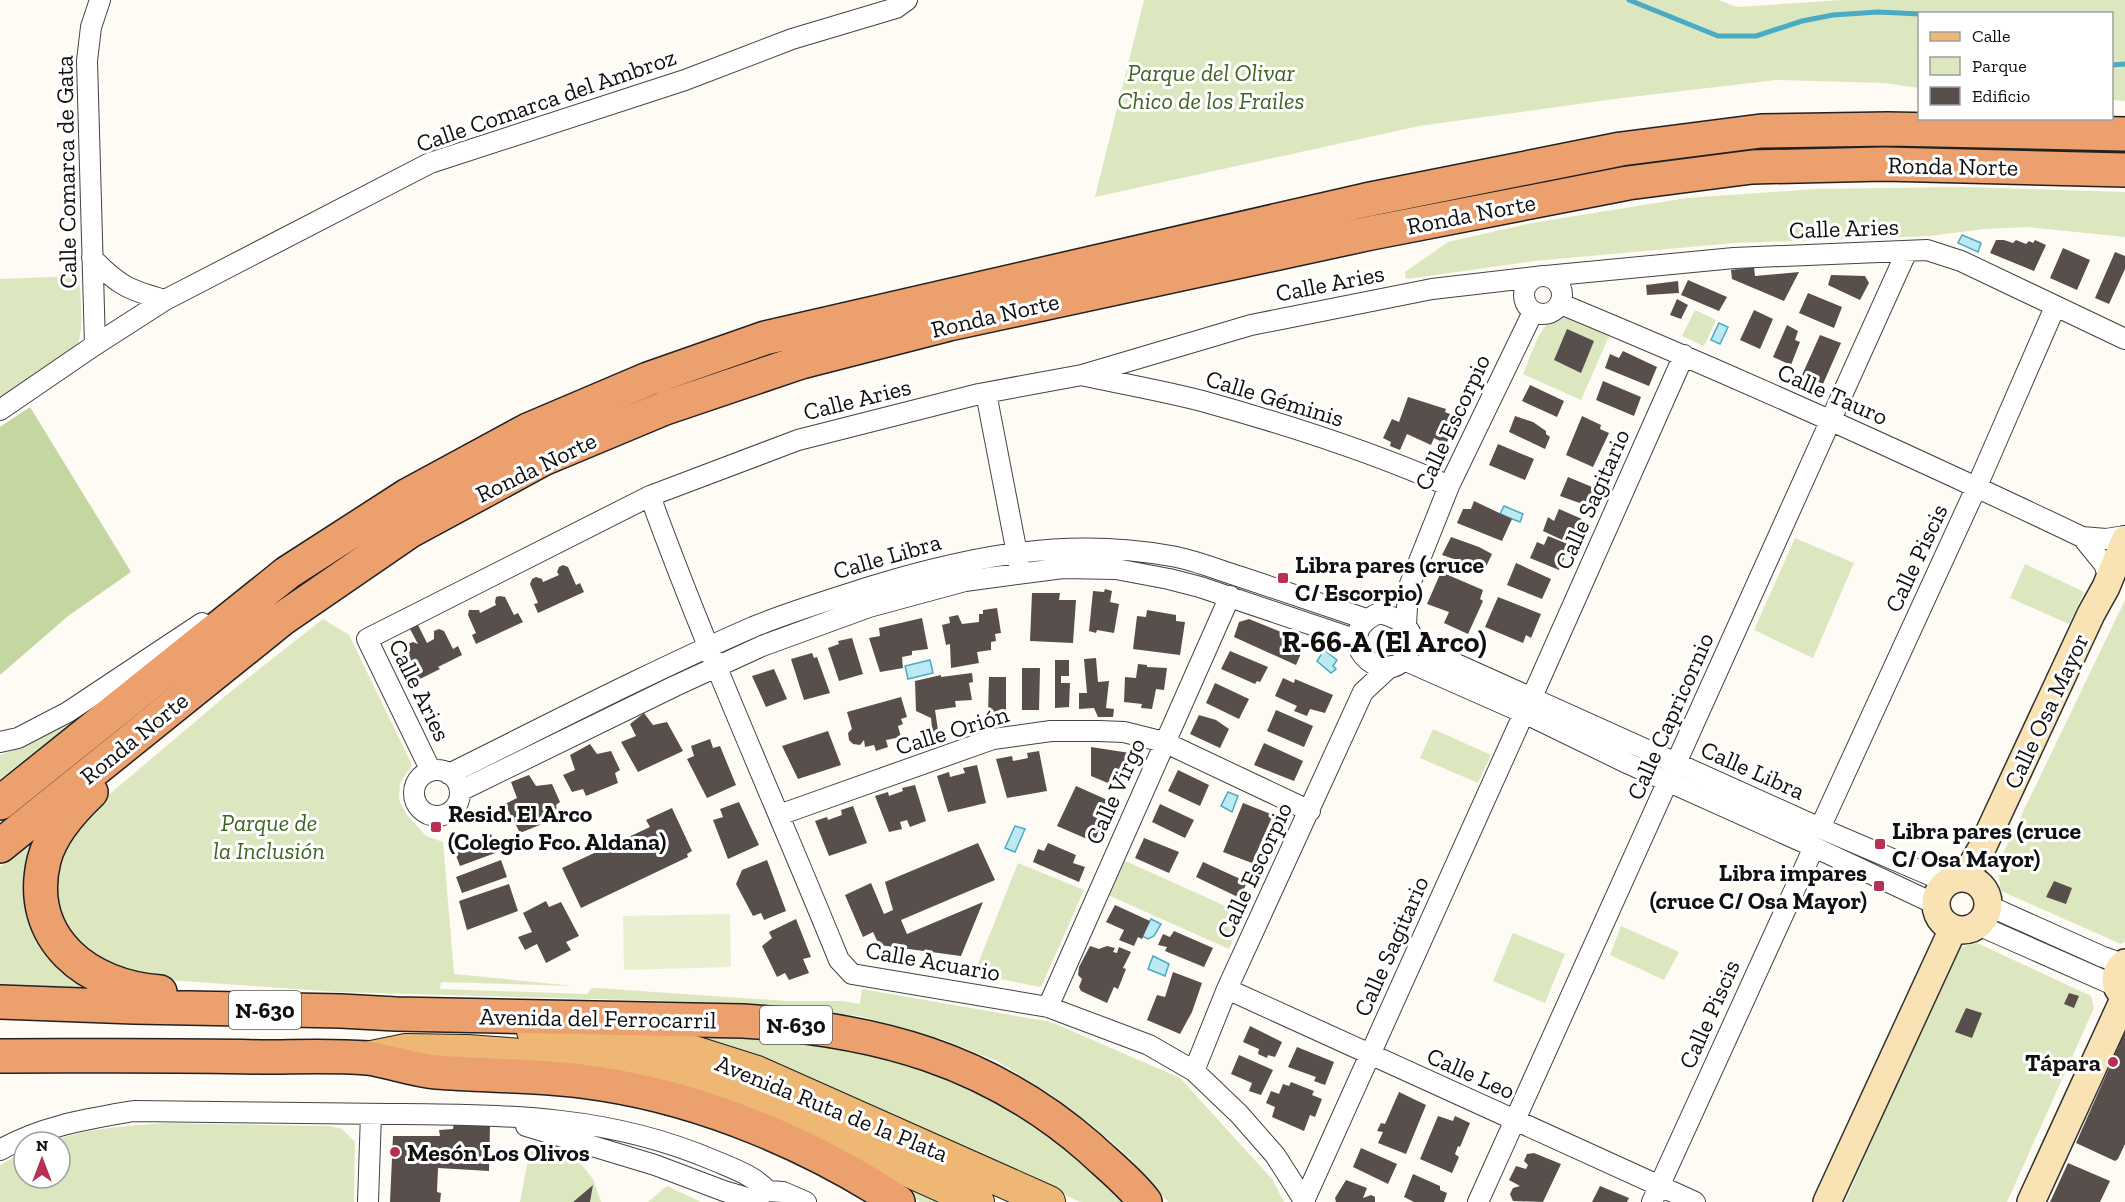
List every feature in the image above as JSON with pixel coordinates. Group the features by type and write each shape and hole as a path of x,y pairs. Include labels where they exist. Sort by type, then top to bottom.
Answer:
{"highway":[{"name":"Ronda Norte","path":"0,803 287,573 408,495 528,430 648,379 765,338 1366,200 1621,149 1761,131 1888,129 2125,134"},
{"name":"Ronda Norte","path":"0,846 282,620 410,531 543,459 665,408 801,362 949,324 1371,233 1648,180 1752,167 1884,164 2125,170"},
{"path":"202,682 166,724 74,808 57,832 44,859 41,883 44,911 50,929 59,946 74,960 92,973 117,984 142,991 273,1001 341,1011"},
{"name":"Avenida del Ferrocarril","path":"0,1002 40,1005 792,1024 889,1041 946,1060 1015,1093 1076,1136 1145,1202"},
{"name":"N-630","path":"0,1056 159,1055 367,1058 432,1071 540,1077 603,1084 705,1109 805,1149 898,1202"}],"main road":[{"name":"Calle Osa Mayor","path":"1947,888 1971,867 1982,848 2109,578 2125,538"},
{"path":"1827,1202 1973,920 1986,891 1976,881 1947,888 1940,920 1973,920"},
{"path":"2031,1202 2123,981"},
{"name":"Avenida Ruta de la Plata","path":"396,1014 419,1026 606,1036 678,1047 757,1072 1049,1202"},
{"name":"Avenida Ruta de la Plata","path":"367,1058 406,1050 426,1050 578,1059 630,1066 674,1077 754,1104 824,1132 978,1202"}],"street":[{"path":"98,5 115,0"},
{"name":"Calle Comarca del Ambroz","path":"0,410 165,300 430,163 686,80 792,39 896,8 907,0"},
{"name":"Calle Comarca de Gata","path":"95,345 87,61 91,27 98,5"},
{"name":"Calle Aries","path":"440,773 367,639 650,496 798,440 986,393 1082,375 1251,325 1432,289 1734,258 1927,250 1961,261 2125,339"},
{"name":"Calle Capricornio","path":"1478,1202 1907,251"},
{"path":"92,258 111,278 133,291 165,300"},
{"path":"1541,277 1555,280 1560,285 1563,297 1561,304 1552,313 1545,315 1533,312 1525,302 1527,285 1541,277"},
{"name":"Calle Tauro","path":"1561,304 1684,355 1830,420 1977,486 2082,537 2125,538"},
{"name":"Calle Piscis","path":"1655,1194 1977,486 2055,307"},
{"name":"Calle Escorpio","path":"1408,590 1449,486 1533,312"},
{"name":"Calle Sagitario","path":"1305,1201 1684,355"},
{"name":"Calle Géminis","path":"1082,375 1200,401 1302,431 1417,472 1449,486"},
{"path":"986,393 1020,572"},
{"name":"Calle Acuario","path":"650,496 690,606 839,960 852,974 1048,1007 1149,1045 1194,1071 1239,1114 1268,1147 1305,1201"},
{"name":"Calle Tauro","path":"2082,537 2104,564 2109,578"},
{"name":"Calle Libra","path":"440,773 754,627 818,603 913,574 1017,552 1061,548 1115,549 1173,556 1372,616"},
{"name":"Calle Libra","path":"460,791 762,646 869,607 964,581 1020,572 1063,568 1116,569 1170,579 1230,596 1359,647"},
{"path":"0,742 18,738 68,712 234,601 287,573"},
{"path":"1408,590 1411,649 1397,663 1374,665 1359,647 1358,630 1372,616 1408,590"},
{"name":"Calle Virgo","path":"1048,1007 1230,596"},
{"path":"1372,616 1394,616 1409,631"},
{"name":"Calle Libra","path":"1409,631 1432,653 1528,705 1817,837 1947,888"},
{"name":"Calle Escorpio","path":"1359,647 1363,692"},
{"name":"Calle Escorpio","path":"1194,1071 1227,989 1363,692 1397,663"},
{"name":"Calle Libra","path":"1397,663 1528,705"},
{"name":"Calle Orión","path":"779,815 993,739 1051,731 1099,730 1124,732 1164,742 1310,811"},
{"path":"440,773 457,781 460,791 458,804 442,816 427,814 417,803 415,788 418,780 440,773"},
{"path":"1973,920 2123,981"},
{"name":"Calle Leo","path":"1227,989 1515,1120 1655,1194 1695,1202"},
{"path":"0,1150 19,1139 75,1121 134,1111 504,1115 560,1120 610,1128 661,1141 757,1179 766,1197"},
{"path":"368,1202 371,1114"},
{"path":"504,1115 512,1123 555,1133 655,1165 724,1191 751,1198 783,1192 806,1202"},
{"path":"603,1149 602,1138 610,1128"},
{"path":"655,1165 663,1148 661,1141"}],"green space":[{"name":"Parque del Olivar Chico de los Frailes","path":"1144,0 1718,0 1737,7 1843,0 2125,0 2125,101 2113,100 2113,12 1918,12 1918,88 1885,83 1776,80 1622,98 1419,126 1095,197"},
{"path":"1961,187 2125,192 2125,237 2027,227 1985,229 1929,236 1734,243 1534,261 1406,279 1405,272 1448,242 1532,223 1687,198 1817,189"},
{"path":"79,276 81,330 77,345 54,368 0,404 0,279"},
{"path":"1695,310 1716,320 1704,346 1682,336"},
{"path":"1558,316 1609,336 1581,400 1523,374 1536,341 1545,326"},
{"path":"30,407 131,572 68,616 0,675 0,427"},
{"path":"1795,538 1854,563 1813,658 1754,630"},
{"path":"2025,564 2084,592 2069,624 2010,598"},
{"path":"2125,600 2125,942 2121,944 2001,891 1997,866"},
{"name":"Parque de la Inclusión","path":"323,619 349,635 412,765 400,783 399,800 407,815 426,836 443,842 454,974 574,986 441,982 440,989 587,994 592,988 596,988 788,1001 843,1001 860,1004 862,989 1051,1022 1180,1078 1272,1179 1284,1202 1168,1202 1129,1157 1088,1122 1050,1094 997,1061 942,1039 859,1016 740,1003 337,992 155,979 123,971 105,961 75,936 58,907 57,873 69,837 98,804 229,693"},
{"path":"85,713 0,779 0,755 31,743"},
{"path":"1433,729 1491,755 1478,783 1420,758"},
{"path":"38,836 36,855 95,990 0,986 0,867"},
{"path":"1123,860 1243,914 1229,949 1108,895"},
{"path":"1018,863 1084,890 1041,987 974,974"},
{"path":"730,914 731,967 624,970 623,916"},
{"path":"1621,926 1679,952 1664,980 1610,955"},
{"path":"1513,933 1565,954 1545,1003 1493,981"},
{"path":"1977,943 2091,996 2094,1008 2007,1202 1845,1202 1957,948"},
{"path":"675,1032 799,1038 946,1073 1053,1134 1127,1202 1081,1202"},
{"path":"165,1123 329,1126 342,1129 355,1142 354,1202 0,1202 0,1165 12,1158 12,1190 72,1190 72,1135"},
{"path":"550,1141 565,1144 593,1179 601,1202 590,1202 593,1185 573,1202 520,1202 531,1143"},
{"path":"667,1186 701,1202 648,1202"},
{"path":"912,1187 946,1202 920,1202 909,1194"}],"water":[{"path":"1962,235 1981,243 1978,252 1958,243"},
{"path":"1719,323 1728,327 1720,344 1711,340"},
{"path":"1504,506 1523,514 1520,522 1500,514"},
{"path":"1324,650 1337,660 1333,666 1336,669 1331,673 1317,661"},
{"path":"930,660 933,673 908,679 905,666"},
{"path":"1228,792 1238,796 1232,812 1221,806"},
{"path":"1015,826 1025,829 1015,852 1005,848"},
{"path":"1151,919 1161,924 1154,936 1148,939 1142,936"},
{"path":"1153,956 1169,964 1165,976 1148,969"}],"building":[{"path":"1996,240 2013,243 2016,240 2026,244 2029,241 2033,243 2035,240 2046,245 2034,271 1990,253"},
{"path":"2063,248 2090,260 2077,290 2050,278"},
{"path":"2115,252 2125,256 2125,269 2109,304 2095,298"},
{"path":"1754,267 1755,276 1799,272 1784,301 1732,279 1731,270"},
{"path":"1831,275 1865,276 1869,283 1860,300 1828,285"},
{"path":"1688,280 1727,297 1719,311 1681,295"},
{"path":"1678,281 1679,293 1647,295 1646,285"},
{"path":"1808,293 1842,307 1834,328 1799,313"},
{"path":"1677,299 1688,305 1681,319 1670,315"},
{"path":"1754,310 1773,319 1760,349 1740,340"},
{"path":"1787,325 1798,331 1795,340 1800,342 1791,365 1773,357"},
{"path":"1567,329 1594,341 1581,373 1554,360"},
{"path":"1820,335 1841,343 1823,384 1802,375"},
{"path":"1623,351 1657,367 1649,386 1605,368 1610,354 1619,358"},
{"path":"1603,381 1641,397 1634,416 1596,400"},
{"path":"1530,385 1564,401 1557,417 1522,401"},
{"path":"1408,397 1446,409 1445,412 1459,418 1446,444 1434,438 1431,445 1407,434 1400,450 1390,446 1391,442 1383,438 1392,419 1399,422"},
{"path":"1515,416 1533,422 1546,431 1550,437 1545,449 1509,432"},
{"path":"1582,416 1601,425 1600,429 1609,433 1593,467 1566,455"},
{"path":"1498,444 1534,459 1525,480 1489,465"},
{"path":"1568,477 1597,489 1588,506 1560,496"},
{"path":"1474,501 1512,519 1502,541 1457,523 1463,509 1471,509"},
{"path":"1559,509 1582,519 1571,544 1543,531 1548,517 1554,521"},
{"path":"1548,536 1570,545 1559,570 1530,558 1537,542 1544,545"},
{"path":"1451,537 1492,554 1483,573 1472,565 1442,555"},
{"path":"1516,563 1551,579 1542,599 1507,585"},
{"path":"563,565 568,567 576,585 580,583 584,592 538,613 534,604 538,603 530,584 532,579 536,577 542,579 543,582 559,575 557,572 559,567"},
{"path":"1441,572 1483,590 1480,599 1483,601 1468,634 1444,623 1449,612 1427,604"},
{"path":"1105,589 1112,591 1110,602 1119,604 1114,633 1089,631 1093,591 1104,592"},
{"path":"1032,593 1060,593 1059,600 1076,600 1073,643 1030,641"},
{"path":"496,597 505,597 514,615 518,613 523,622 476,644 472,635 476,633 468,615 469,610 479,610 480,613 496,605"},
{"path":"1498,597 1541,614 1531,638 1526,635 1523,643 1485,627"},
{"path":"997,608 1001,633 995,634 996,641 991,642 991,650 977,652 979,663 951,668 950,644 946,645 942,625 950,623 949,617 958,615 962,624 979,622 979,614 983,614 983,610"},
{"path":"1147,610 1176,615 1176,621 1185,622 1180,655 1133,649 1137,616 1146,617"},
{"path":"922,618 928,649 912,651 912,655 902,657 903,668 880,672 869,638 880,636 879,628"},
{"path":"1249,619 1306,642 1296,665 1234,637 1239,622"},
{"path":"418,625 427,643 434,639 434,631 439,629 444,631 453,649 458,646 462,655 418,680 404,658 410,655 407,650 408,644 413,642 418,644 410,629"},
{"path":"852,638 863,674 839,681 828,648 839,644 838,641"},
{"path":"1230,651 1268,667 1260,682 1257,681 1255,684 1221,669"},
{"path":"812,653 814,658 817,657 830,693 804,700 791,659"},
{"path":"1096,658 1098,682 1109,681 1106,708 1114,709 1113,717 1098,717 1094,708 1079,709 1079,693 1087,693 1084,659"},
{"path":"1055,660 1069,660 1069,676 1061,676 1061,683 1070,683 1069,707 1055,708"},
{"path":"1138,664 1167,668 1164,690 1156,689 1152,709 1141,708 1142,704 1124,702 1125,677 1136,678"},
{"path":"1022,668 1040,668 1039,710 1022,710"},
{"path":"774,669 787,699 766,707 752,676"},
{"path":"972,673 973,682 969,683 972,700 955,701 956,707 935,710 939,737 933,738 931,718 916,711 915,681 941,675 941,677"},
{"path":"989,677 1006,677 1006,714 988,713"},
{"path":"1283,678 1294,683 1295,679 1333,695 1325,713 1310,709 1307,716 1294,711 1297,706 1275,696"},
{"path":"1215,683 1249,699 1239,719 1206,703"},
{"path":"901,697 907,717 901,719 903,724 898,726 901,737 886,740 888,747 876,751 874,745 865,747 864,740 860,745 853,744 849,740 848,733 852,729 847,712"},
{"path":"1276,710 1313,726 1304,747 1267,731"},
{"path":"644,713 653,725 667,722 683,751 638,772 621,742 636,736 630,724"},
{"path":"1199,715 1216,720 1229,729 1220,748 1190,734"},
{"path":"828,731 841,765 798,779 782,746"},
{"path":"710,739 713,748 720,746 736,785 707,798 687,759 694,756 691,746"},
{"path":"1264,743 1303,761 1294,781 1254,765"},
{"path":"590,744 597,754 611,751 620,770 615,773 618,783 586,796 583,789 572,792 563,775 575,770 570,755"},
{"path":"1091,747 1130,753 1128,767 1124,767 1124,775 1121,777 1120,788 1091,776"},
{"path":"1039,751 1047,791 1007,798 996,759 1012,756 1013,761 1028,758 1027,753"},
{"path":"977,765 986,803 948,812 937,776 949,772 950,777 965,773 963,768"},
{"path":"1178,770 1209,785 1200,806 1168,791"},
{"path":"529,775 536,786 552,784 560,802 556,805 558,813 552,815 552,820 520,833 505,804 517,798 511,782"},
{"path":"915,785 926,821 910,827 907,820 900,822 902,829 889,832 875,796 888,792 889,796 903,791 902,788"},
{"path":"1076,786 1112,802 1107,813 1103,812 1098,824 1101,827 1094,842 1057,826"},
{"path":"739,802 759,845 728,859 713,820 723,817 720,809"},
{"path":"1243,803 1273,815 1252,863 1223,852"},
{"path":"1160,804 1194,820 1185,838 1152,822"},
{"path":"853,806 867,843 829,856 815,821 827,817 828,820 842,815 841,810"},
{"path":"672,808 692,851 687,854 688,857 581,908 562,868 650,827 646,820"},
{"path":"491,834 498,852 460,866 453,848"},
{"path":"1144,838 1179,852 1169,873 1135,858"},
{"path":"978,843 995,880 901,920 907,934 983,902 961,956 879,945 873,932 863,937 845,895 871,883 884,914 893,910 885,882"},
{"path":"1048,843 1076,855 1073,863 1085,867 1079,882 1033,862 1038,849 1044,851"},
{"path":"501,860 507,877 462,893 456,877"},
{"path":"767,860 786,911 764,920 761,913 753,916 736,884 742,870"},
{"path":"1203,862 1247,882 1240,898 1196,877"},
{"path":"2054,881 2072,888 2066,904 2046,897"},
{"path":"509,884 518,911 467,930 459,901"},
{"path":"546,901 549,907 561,902 579,936 566,942 571,950 546,963 537,944 525,950 518,937 532,932 523,913"},
{"path":"1115,905 1150,921 1142,939 1138,937 1134,946 1119,940 1124,930 1106,922"},
{"path":"796,919 811,957 803,959 809,973 789,980 785,973 777,977 762,946 772,938 769,932"},
{"path":"1174,931 1213,948 1204,967 1165,951 1167,947 1158,945 1163,934 1170,937"},
{"path":"1090,946 1099,949 1107,946 1115,948 1113,952 1117,953 1119,947 1131,952 1123,968 1126,969 1118,989 1114,987 1107,1003 1081,991 1079,987 1082,979 1078,975 1079,967"},
{"path":"1173,972 1202,983 1192,1012 1180,1034 1147,1020 1157,995 1165,997"},
{"path":"2069,993 2079,996 2074,1008 2064,1004"},
{"path":"1966,1008 1982,1013 1972,1038 1955,1032"},
{"path":"1250,1026 1282,1042 1275,1057 1268,1055 1267,1058 1258,1054 1259,1049 1243,1042"},
{"path":"2125,1032 2125,1144 2115,1161 2076,1143"},
{"path":"1297,1047 1334,1062 1325,1085 1314,1081 1316,1077 1288,1067"},
{"path":"1239,1055 1273,1070 1261,1095 1249,1091 1252,1083 1231,1074"},
{"path":"1291,1082 1314,1091 1312,1095 1322,1099 1315,1117 1310,1115 1304,1131 1272,1117 1275,1107 1266,1103 1271,1091 1279,1094 1283,1084 1289,1086"},
{"path":"1399,1092 1426,1105 1406,1154 1378,1143 1383,1132 1377,1131 1381,1123 1385,1124"},
{"path":"1438,1116 1453,1121 1455,1116 1470,1123 1455,1154 1459,1157 1452,1173 1420,1159"},
{"path":"454,1122 483,1123 483,1126 490,1126 489,1171 438,1168 437,1192 441,1193 440,1202 390,1202 393,1136 440,1136 439,1130 453,1129"},
{"path":"1361,1148 1397,1164 1388,1184 1353,1167"},
{"path":"1534,1153 1561,1164 1543,1202 1513,1201 1510,1194 1513,1188 1520,1186 1509,1180 1516,1166 1526,1169 1528,1165 1524,1161 1527,1154"},
{"path":"2068,1163 2110,1181 2100,1202 2050,1202"},
{"path":"1413,1174 1440,1186 1440,1190 1447,1193 1444,1202 1414,1202 1404,1197"},
{"path":"1346,1180 1367,1188 1363,1198 1371,1195 1375,1197 1375,1202 1336,1202 1335,1198"},
{"path":"593,1185 590,1202 573,1202"},
{"path":"1600,1186 1629,1198 1627,1202 1592,1202"}],"waterway":[{"path":"1629,0 1718,36 1756,36 1802,21 1833,15 1878,12 1918,14"},
{"path":"2113,65 2125,64"}],"place":[{"name":"Libra pares (cruce C/ Escorpio)","path":"1283,578"},
{"name":"Resid. El Arco (Colegio Fco. Aldana)","path":"436,827"},
{"name":"Libra pares (cruce C/ Osa Mayor)","path":"1880,844"},
{"name":"Libra impares (cruce C/ Osa Mayor)","path":"1879,886"},
{"name":"Tápara","path":"2113,1062"},
{"name":"Mesón Los Olivos","path":"395,1152"}],"district":[{"name":"R-66-A (El Arco)","path":"1384,642"}]}
